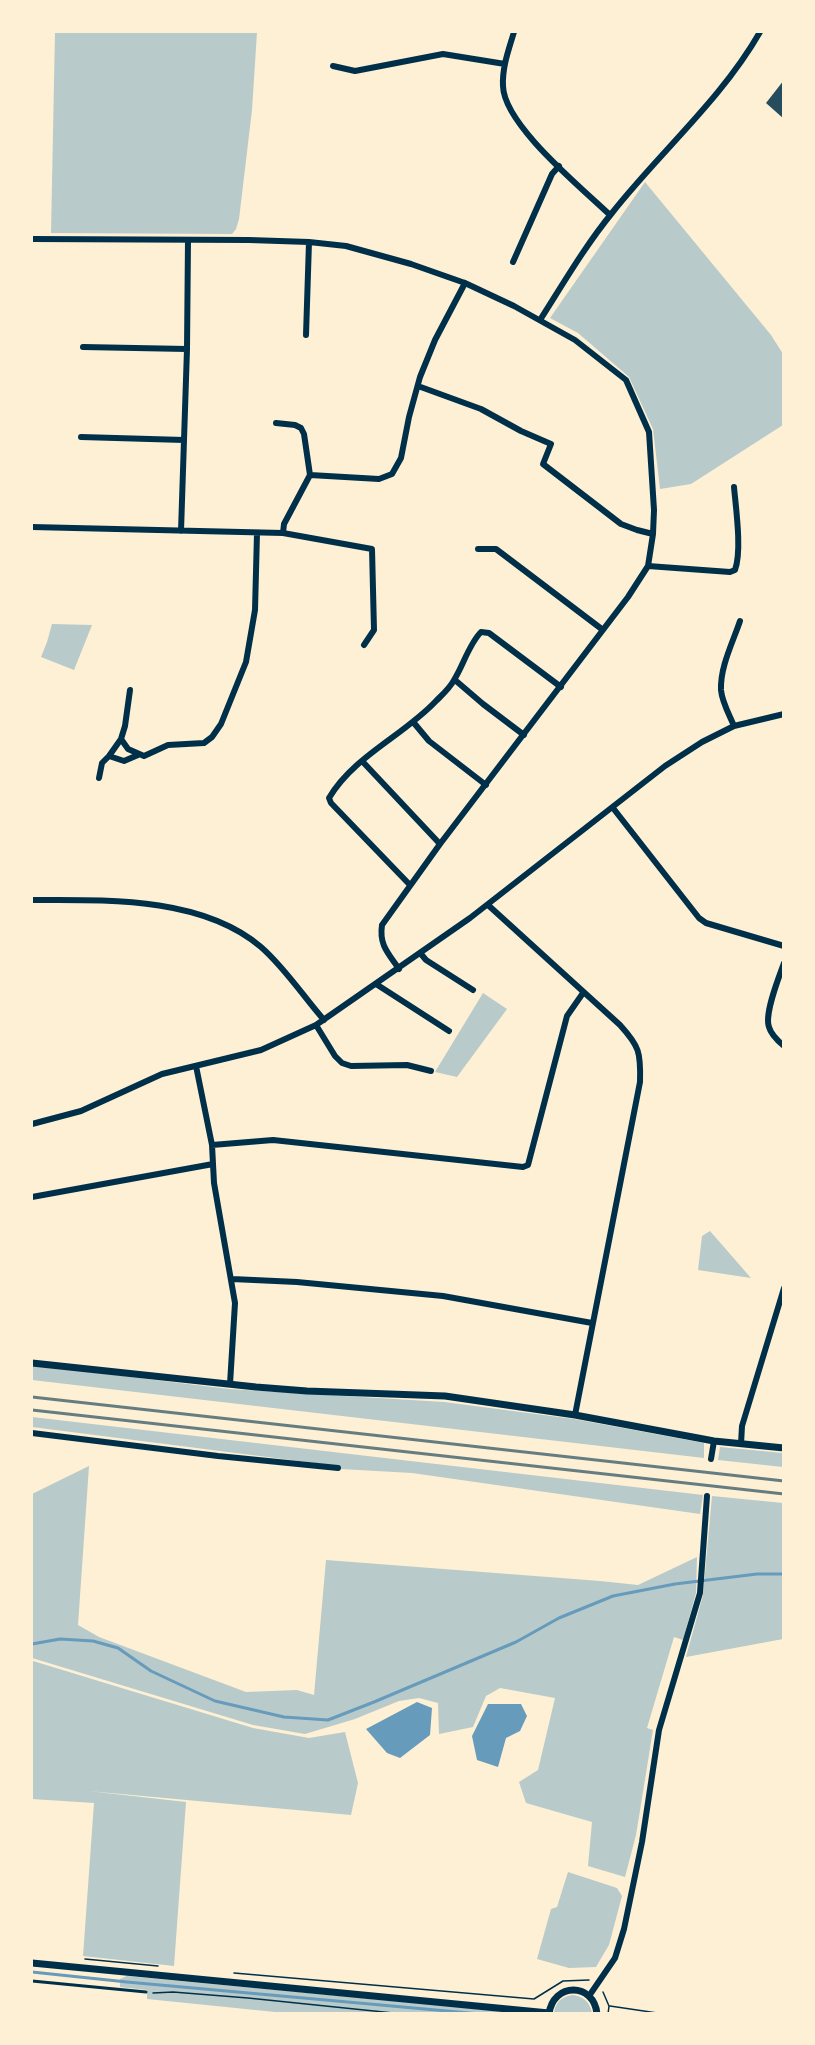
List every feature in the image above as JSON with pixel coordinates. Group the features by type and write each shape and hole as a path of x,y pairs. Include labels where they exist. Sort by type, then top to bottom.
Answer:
{"street":[{"path":"514,32 504,64 502,87 505,100 514,117 533,140 610,215"},
{"path":"540,320 610,215 710,103 745,58 760,32"},
{"path":"333,66 356,71 442,54 504,64"},
{"path":"513,262 552,174 559,166"},
{"path":"32,239 309,242 346,246 411,264 465,283 575,340 626,380 649,432 654,510 648,566 628,597 440,844 382,925 380,936 382,944 399,969"},
{"path":"181,531 188,240"},
{"path":"306,335 309,242"},
{"path":"310,475 379,479 392,474 400,458 418,386 435,340 465,283"},
{"path":"83,347 187,349"},
{"path":"418,386 482,409 521,431 551,444 543,464 621,524 653,534"},
{"path":"276,423 301,428 304,434 310,475 284,524 283,533"},
{"path":"81,437 184,440"},
{"path":"648,566 730,572 735,570 738,563 738,550 734,488"},
{"path":"32,528 283,533 372,549 374,630 364,645"},
{"path":"121,739 128,749 144,756 168,745 204,743 212,737 221,724 246,662 255,610 257,533"},
{"path":"478,549 496,549 603,630"},
{"path":"734,726 724,704 722,680 740,621"},
{"path":"411,885 331,803 329,798 335,788 362,761 414,723 455,680 479,634 484,631 561,687"},
{"path":"455,680 524,735"},
{"path":"99,778 102,763 110,756 121,739 130,690"},
{"path":"32,1124 81,1111 162,1074 261,1050 316,1025 488,906 665,766 702,742 734,726 783,714"},
{"path":"414,723 429,741 486,785"},
{"path":"110,756 124,760 138,754"},
{"path":"362,761 440,844"},
{"path":"613,808 699,918 706,923 783,946"},
{"path":"32,900 145,903 206,917 235,930 260,946 324,1020"},
{"path":"488,906 620,1025 638,1047 640,1082 575,1415"},
{"path":"421,954 426,960 473,990"},
{"path":"783,963 767,1018 768,1027 783,1046"},
{"path":"376,984 449,1031"},
{"path":"212,1145 273,1140 523,1167 528,1165 567,1016 583,993"},
{"path":"316,1025 335,1056 342,1063 351,1066 407,1065 431,1071"},
{"path":"196,1066 212,1145 214,1183 235,1303 230,1384"},
{"path":"32,1197 213,1164"},
{"path":"232,1279 297,1282 443,1296 592,1323"},
{"path":"741,1444 742,1426 783,1288"},
{"path":"32,1363 307,1390 445,1395 575,1415 714,1441 783,1448"},
{"path":"32,1433 338,1468"},
{"path":"711,1459 714,1441"},
{"path":"589,1995 615,1958 624,1929 642,1842 659,1730 700,1593 708,1496"},
{"path":"32,1963 549,2013 553,1999 562,1992 580,1990 589,1995 597,2007 597,2013"}],"lane":[{"path":"32,1981 146,1992"}],"path":[{"path":"78,1959 158,1966"},
{"path":"228,1973 492,1997 538,1998"},
{"path":"601,1986 609,2006 608,2013"},
{"path":"146,1992 248,1998 403,2013"},
{"path":"609,2006 664,2013"}],"shaded area":[{"path":"55,32 257,32 252,110 239,219 232,234 51,233"},
{"path":"645,182 771,335 783,354 783,425 691,484 660,489 653,429 629,377 578,333 550,318"},
{"path":"52,624 92,625 74,670 41,657"},
{"path":"483,993 507,1009 457,1077 435,1072"},
{"path":"710,1231 751,1278 698,1270 702,1236"},
{"path":"32,1365 229,1389 444,1402 574,1419 704,1443 704,1458 32,1380"},
{"path":"32,1417 703,1495 700,1514 412,1473 341,1469 338,1466 32,1427"},
{"path":"720,1447 783,1453 783,1467 718,1460"},
{"path":"89,1466 78,1625 99,1637 246,1692 297,1690 314,1695 326,1560 638,1585 697,1557 696,1593 683,1640 674,1637 647,1728 653,1730 636,1835 625,1877 588,1866 592,1822 526,1803 519,1782 538,1770 555,1698 500,1688 486,1696 473,1727 439,1734 438,1703 419,1698 399,1701 355,1719 305,1734 253,1725 32,1658 32,1494"},
{"path":"712,1496 783,1503 783,1639 686,1657 703,1595"},
{"path":"33,1661 253,1728 309,1738 345,1732 358,1783 351,1815 88,1791 186,1802 174,1966 83,1956 94,1803 32,1799"},
{"path":"568,1872 617,1888 622,1896 609,1945 596,1967 569,1968 537,1959 551,1909 557,1907"},
{"path":"127,1976 514,2013 285,2013 147,1999 147,1990 120,1987 120,1979"},
{"path":"572,1995 585,2000 592,2013 554,2013 559,2001"}],"water":[{"path":"417,1702 432,1708 430,1735 400,1758 387,1753 366,1729"},
{"path":"488,1704 521,1704 527,1716 520,1731 506,1738 498,1767 477,1760 472,1736"}],"building":[{"path":"784,80 784,119 766,103"}],"waterway":[{"path":"32,1644 60,1639 93,1641 118,1648 151,1671 215,1701 284,1717 328,1720 516,1642 559,1618 613,1596 675,1584 757,1574 784,1574"},
{"path":"32,1972 480,2014"}],"railway":[{"path":"32,1397 784,1481"},
{"path":"32,1410 784,1494"}]}
